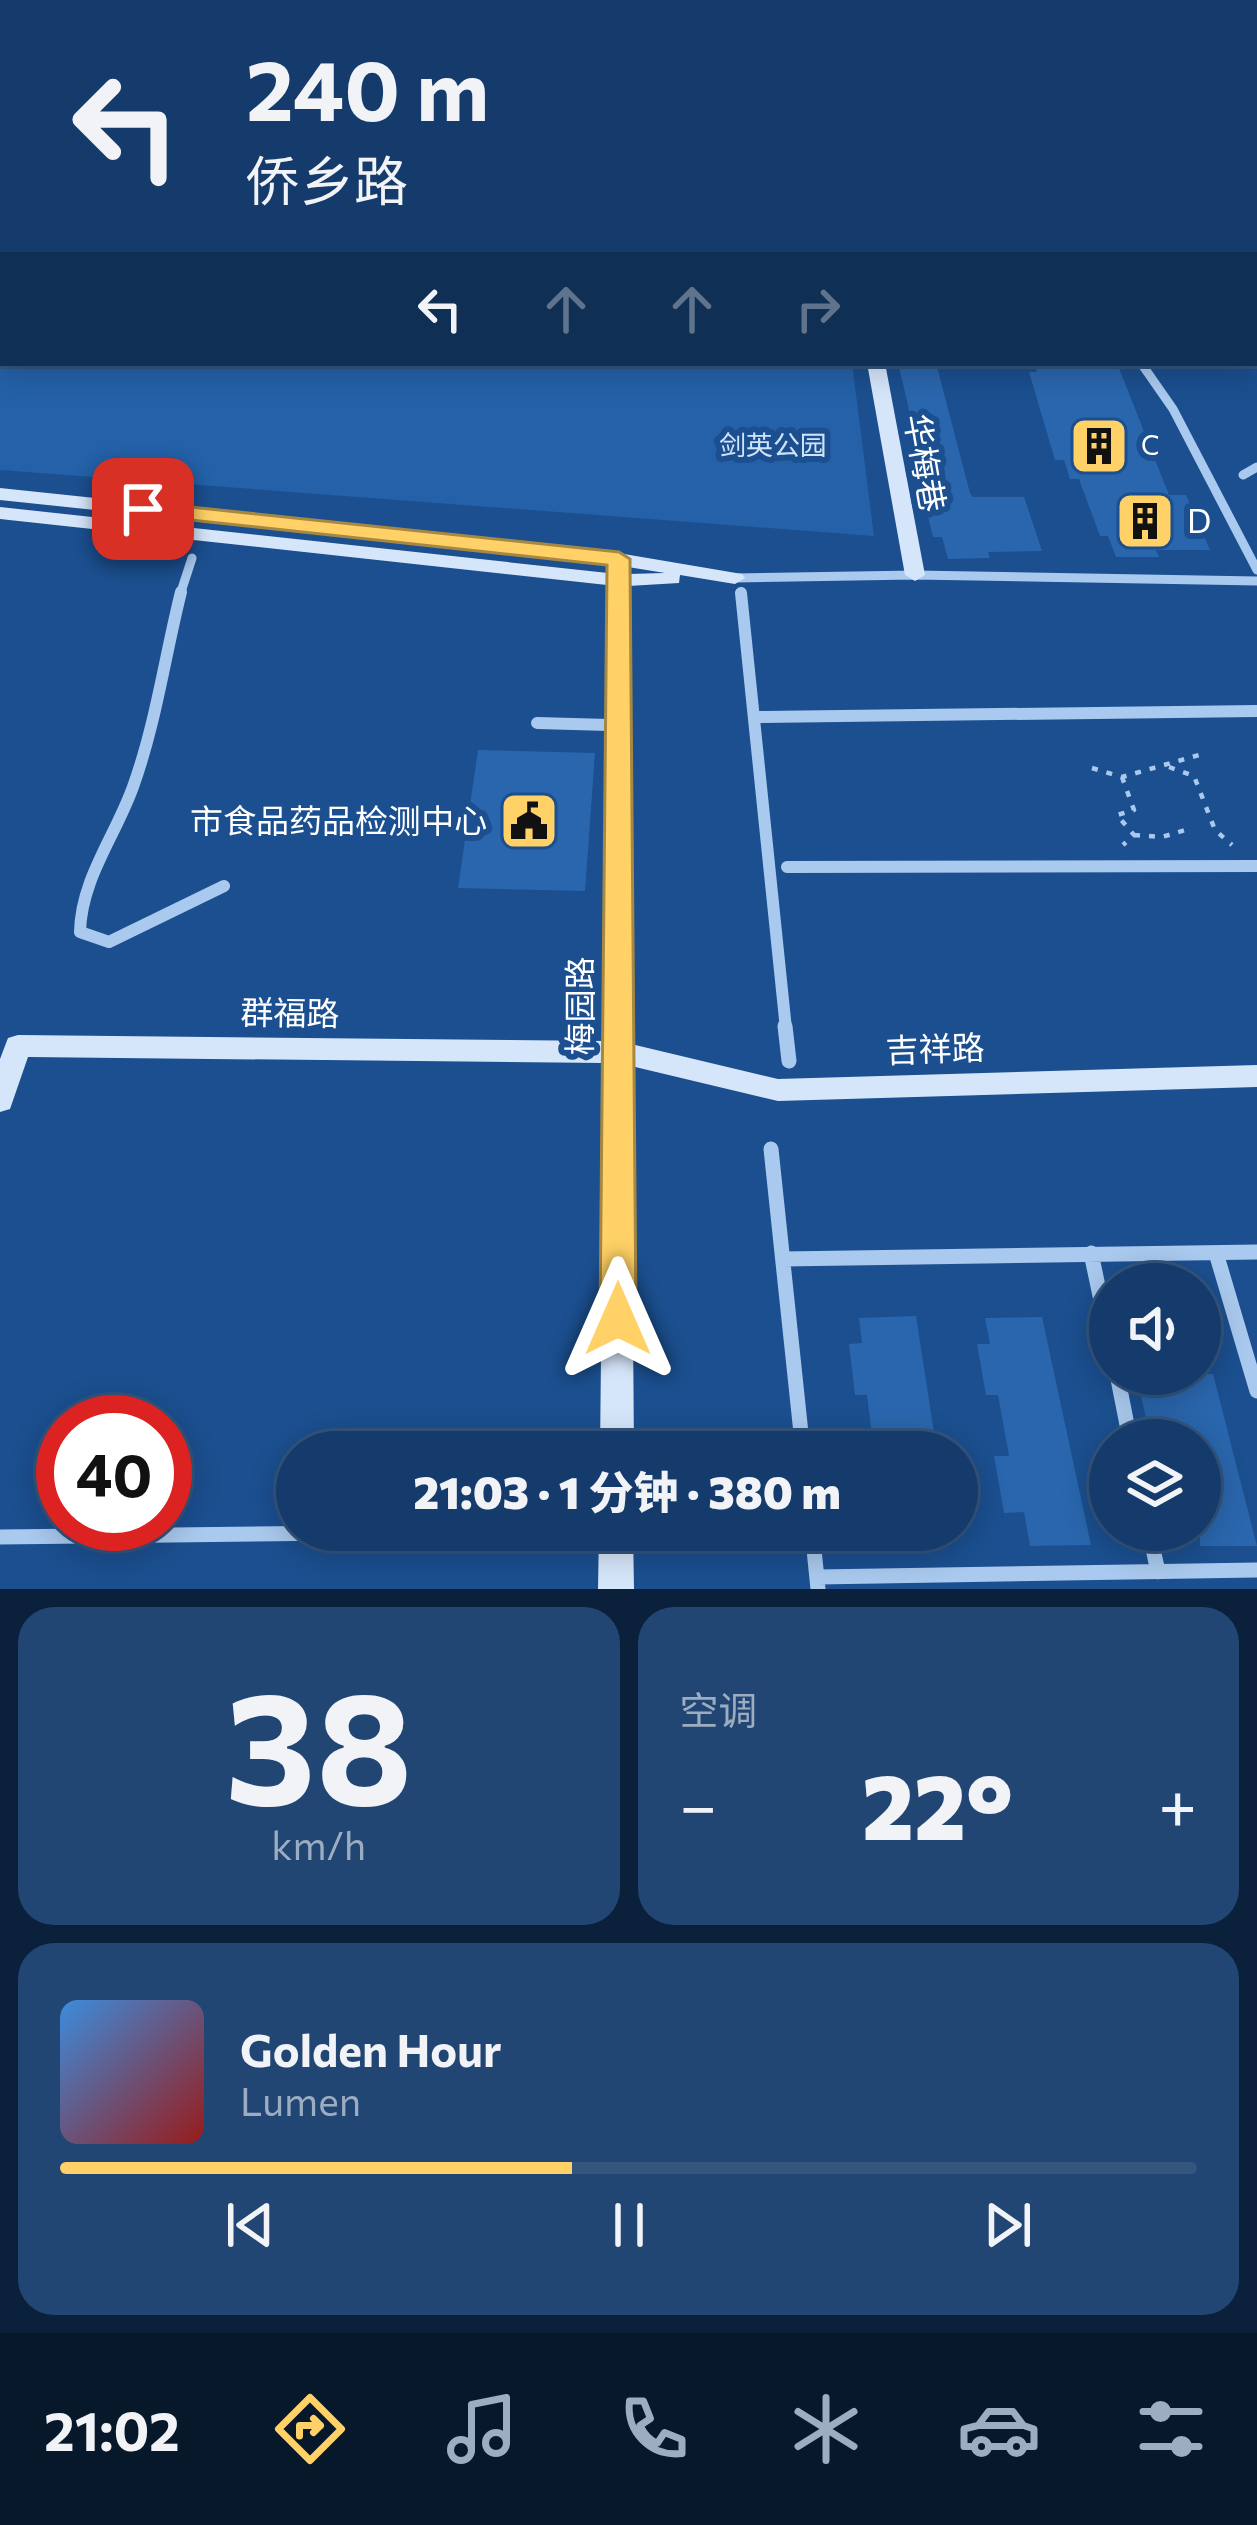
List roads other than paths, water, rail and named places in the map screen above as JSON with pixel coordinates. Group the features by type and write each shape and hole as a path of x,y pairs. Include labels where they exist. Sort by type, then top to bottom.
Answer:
{"street":[{"name":"华梅巷","path":"877,366 915,574"},
{"path":"1143,366 1173,409 1257,570"},
{"path":"1243,475 1257,467"},
{"path":"0,494 738,585 915,574 1257,581"},
{"path":"0,513 618,570"},
{"path":"191,558 171,616 161,688 138,766 126,806 92,877 79,917 80,932 109,942 224,886"},
{"name":"梅园路","path":"617,1431 618,570"},
{"path":"738,585 758,717 789,1061"},
{"path":"758,717 1257,711"},
{"path":"537,723 609,725"},
{"path":"788,867 1257,866"},
{"name":"群福路","path":"0,1101 9,1046 619,1052"},
{"name":"吉祥路","path":"619,1052 778,1090 1257,1076"},
{"path":"771,1149 801,1431"},
{"path":"1216,1252 1257,1391"},
{"path":"783,1259 1257,1252"},
{"path":"1091,1253 1093,1263"},
{"path":"0,1538 276,1534"},
{"path":"616,1551 616,1589"},
{"path":"814,1551 817,1583 1257,1570"},
{"path":"1154,1551 1158,1572"}],"place":[{"name":"C","path":"1099,446"},
{"name":"D","path":"1145,521"},
{"name":"市食品药品检测中心","path":"529,821"}],"park label":[{"name":"剑英公园","path":"773,446"}]}
